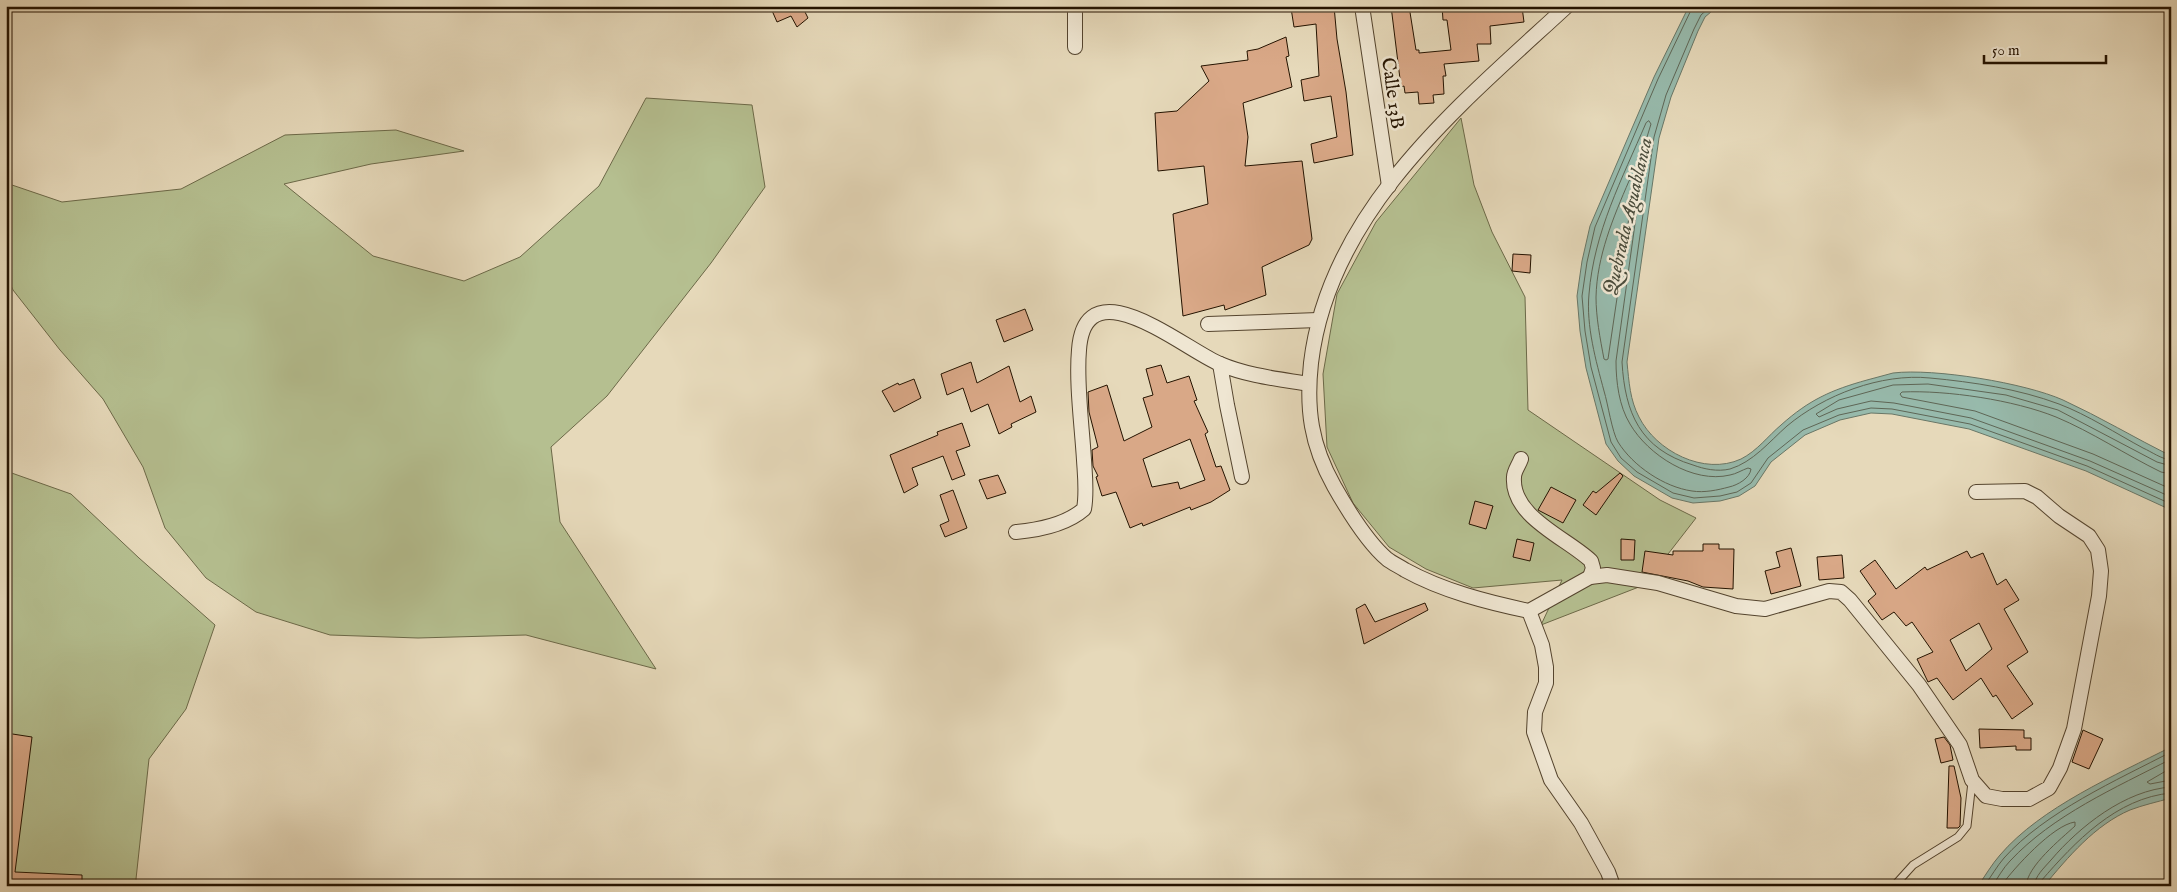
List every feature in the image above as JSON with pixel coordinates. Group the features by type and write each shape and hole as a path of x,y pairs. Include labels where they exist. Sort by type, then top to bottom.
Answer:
{"street":[{"path":"1075,6 1075,47"},
{"name":"Calle 13B","path":"1362,6 1389,186"},
{"path":"1566,6 1455,109 1389,186 1344,254 1318,320 1309,384 1309,417 1316,446 1327,474 1352,517 1387,560 1427,582 1495,604 1529,611 1590,577 1607,575 1658,583 1736,606 1764,608 1829,590 1841,592 1850,600 1934,708 1960,745 1972,780 1986,796 2002,799 2029,799 2049,788 2060,768 2074,729 2080,690 2094,628 2100,571 2098,550 2089,536 2025,491 1976,492"},
{"path":"1016,532 1033,530 1076,517 1084,509 1085,481 1078,350 1082,328 1091,316 1105,312 1128,315 1158,328 1220,364 1254,375 1309,384"},
{"path":"1208,324 1318,320"},
{"path":"1220,364 1242,477"},
{"path":"1521,459 1514,475 1514,488 1520,504 1537,521 1591,560 1593,568 1590,577"},
{"path":"1529,611 1542,645 1546,667 1546,683 1535,712 1534,732 1552,780 1581,823 1608,872 1613,886"}],"lane":[{"path":"1894,886 1913,865 1958,837 1967,826 1972,780"}],"green space":[{"path":"646,98 752,105 765,187 711,263 607,396 551,447 560,522 656,669 526,635 418,638 330,635 256,612 206,578 165,528 143,467 103,399 60,350 13,290 6,274 6,192 12,185 62,202 181,189 285,135 396,130 464,151 371,164 284,184 373,256 464,281 520,257 599,186"},
{"path":"1461,118 1474,185 1492,232 1525,297 1528,410 1660,500 1696,518 1644,585 1541,625 1562,580 1473,588 1426,569 1389,547 1353,503 1327,447 1323,374 1337,294 1376,222"},
{"path":"6,471 71,494 139,558 215,625 186,709 149,759 136,879 137,886 28,886 6,863"}],"water":[{"name":"Quebrada Aguablanca","path":"1689,6 1718,6 1705,17 1698,31 1671,97 1659,138 1627,362 1630,391 1636,411 1647,429 1657,440 1669,450 1697,462 1727,463 1741,459 1752,452 1791,416 1811,402 1842,388 1893,373 1932,373 1979,378 2026,388 2063,400 2171,456 2171,510 2086,471 1969,429 1892,414 1871,413 1840,420 1805,435 1771,462 1755,486 1739,496 1720,501 1693,503 1672,498 1634,476 1618,461 1606,444 1586,368 1577,296 1582,261 1590,226 1654,77"},
{"path":"2171,747 2171,798 2130,810 2105,824 2073,853 2044,886 1978,886 2000,855 2036,822 2080,794"}],"building":[{"path":"770,6 813,6 804,10 808,18 797,27 791,16 777,22"},
{"path":"1334,6 1353,155 1314,163 1311,144 1337,137 1331,96 1304,101 1301,80 1319,76 1316,24 1294,27 1291,8"},
{"path":"1391,6 1409,6 1416,50 1419,50 1419,53 1451,50 1447,20 1443,20 1442,6 1522,7 1524,22 1490,26 1491,44 1477,44 1479,61 1444,64 1446,76 1443,76 1444,94 1433,95 1434,103 1419,104 1418,92 1405,93 1404,86 1401,87"},
{"path":"1286,37 1289,56 1286,57 1292,87 1243,103 1248,137 1245,166 1302,161 1312,239 1309,245 1262,267 1266,295 1225,310 1224,305 1183,316 1173,214 1208,204 1204,166 1158,171 1155,113 1177,111 1209,81 1201,66 1248,60 1247,51 1258,49"},
{"path":"1513,254 1531,255 1530,273 1512,271"},
{"path":"1025,309 1033,330 1004,342 996,320"},
{"path":"971,362 977,383 1009,366 1020,402 1031,396 1036,412 1011,424 1012,427 999,434 988,404 971,412 963,388 947,395 941,374"},
{"path":"1161,365 1167,383 1189,376 1197,400 1194,401 1208,432 1205,434 1216,467 1221,466 1230,490 1211,502 1191,510 1190,507 1143,526 1142,523 1130,528 1116,492 1102,496 1096,477 1098,476 1093,466 1092,450 1098,447 1089,412 1088,392 1107,385 1124,441 1152,427 1143,398 1153,395 1146,369","holes":["1190,439 1205,480 1180,489 1178,482 1152,487 1143,459"]},
{"path":"914,379 921,398 894,412 882,391 898,383 899,385"},
{"path":"962,423 970,446 956,451 965,475 952,480 943,456 912,468 918,485 904,493 890,455 938,435 937,432"},
{"path":"1620,473 1623,476 1596,515 1583,505 1593,491 1596,493"},
{"path":"998,475 1006,493 987,499 979,480"},
{"path":"1551,487 1576,500 1563,523 1538,510"},
{"path":"953,490 967,528 945,537 940,525 949,521 940,495"},
{"path":"1475,501 1493,506 1486,529 1469,524"},
{"path":"1517,539 1534,543 1530,561 1513,557"},
{"path":"1621,539 1635,540 1634,560 1621,560"},
{"path":"1703,544 1719,544 1719,549 1734,549 1733,589 1703,587 1688,581 1642,572 1645,551 1673,555 1673,551 1703,551"},
{"path":"1791,548 1801,586 1771,594 1765,571 1780,567 1776,552"},
{"path":"1967,551 1971,558 1983,553 1997,585 2006,579 2019,600 2004,609 2028,652 2007,666 2033,704 2012,719 1996,695 1993,697 1981,678 1953,700 1937,678 1928,682 1917,659 1933,652 1912,622 1906,626 1894,612 1882,620 1868,601 1876,594 1860,571 1875,560 1896,589 1925,567 1927,570","holes":["1979,623 1992,649 1966,671 1950,640"]},
{"path":"1842,555 1844,578 1819,580 1817,557"},
{"path":"1425,603 1428,610 1364,644 1356,609 1365,604 1375,622"},
{"path":"1979,729 2024,730 2024,738 2031,738 2031,750 2016,750 2016,746 1980,748"},
{"path":"2083,730 2103,739 2089,769 2072,762"},
{"path":"6,733 32,737 15,872 82,875 82,886 6,886"},
{"path":"1944,737 1950,745 1953,760 1941,763 1935,739"},
{"path":"1949,766 1954,766 1961,798 1960,826 1958,828 1947,828"}]}
